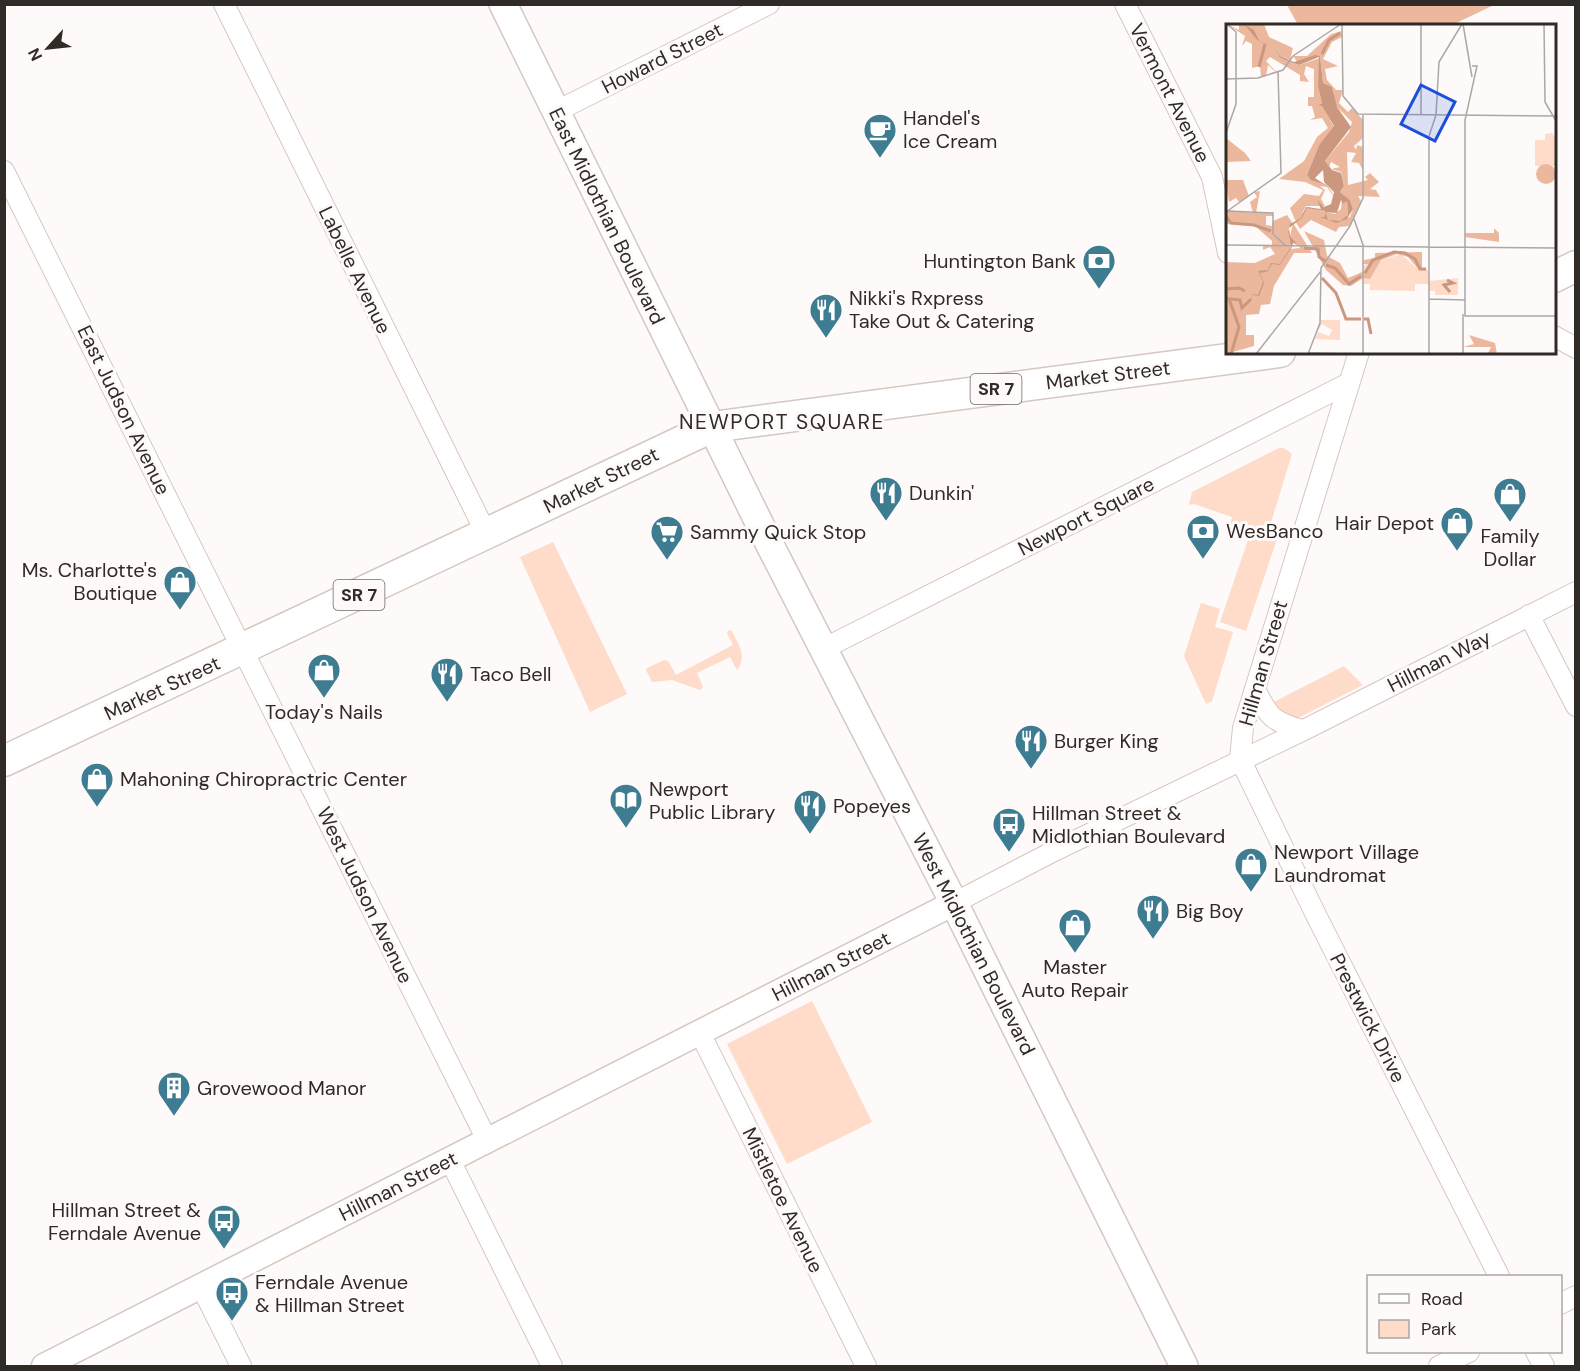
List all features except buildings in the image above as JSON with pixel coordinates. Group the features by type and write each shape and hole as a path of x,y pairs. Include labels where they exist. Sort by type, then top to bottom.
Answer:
{"main road":[{"name":"East Midlothian Boulevard","path":"503,4 712,427"},
{"path":"1556,276 1575,266"},
{"name":"Market Street","path":"4,761 712,427 1241,355"},
{"name":"West Midlothian Boulevard","path":"712,427 954,903 1184,1366"}],"street":[{"name":"Labelle Avenue","path":"224,4 487,535"},
{"name":"Howard Street","path":"555,112 769,4"},
{"name":"Vermont Avenue","path":"1125,4 1212,177 1226,248"},
{"name":"East Judson Avenue","path":"4,171 243,650"},
{"path":"1556,337 1575,348"},
{"name":"Hillman Street","path":"44,1366 1054,851 1240,759 1243,728 1358,354"},
{"name":"Newport Square","path":"823,649 1349,383"},
{"name":"Hillman Way","path":"1240,759 1575,592"},
{"path":"1529,615 1575,706"},
{"name":"West Judson Avenue","path":"243,650 487,1140"},
{"path":"1255,689 1266,712 1275,720 1302,730"},
{"name":"Prestwick Drive","path":"1240,759 1316,915 1498,1275"},
{"name":"Mistletoe Avenue","path":"700,1033 866,1366"},
{"path":"450,1160 552,1366"},
{"path":"201,1286 241,1366"},
{"path":"1439,1366 1467,1353"}],"green space":[{"path":"1279,448 1284,448 1292,454 1269,529 1279,533 1246,631 1220,622 1250,534 1229,527 1232,517 1194,504 1189,505 1192,492"},
{"path":"553,542 627,694 590,712 520,557"},
{"path":"1201,603 1220,609 1215,627 1233,632 1212,701 1206,704 1184,656"},
{"path":"729,630 732,631 742,655 737,670 730,657 697,673 703,687 700,690 672,680 652,682 647,668 664,660 668,661 676,675 733,645 727,633"},
{"path":"1344,666 1363,685 1298,718 1289,718 1270,704"},
{"path":"812,1001 872,1122 787,1164 727,1044"}],"shaded area":[{"path":"1287,5 1494,5 1454,24 1297,24"}],"place":[{"name":"Handel's Ice Cream","path":"880,159"},
{"name":"Huntington Bank","path":"1099,290"},
{"name":"Nikki's Rxpress Take Out & Catering","path":"826,339"},
{"name":"Dunkin'","path":"886,522"},
{"name":"Family Dollar","path":"1510,523"},
{"name":"Hair Depot","path":"1457,552"},
{"name":"WesBanco","path":"1203,560"},
{"name":"Sammy Quick Stop","path":"667,561"},
{"name":"Ms. Charlotte's Boutique","path":"180,611"},
{"name":"Today's Nails","path":"324,699"},
{"name":"Taco Bell","path":"447,703"},
{"name":"Burger King","path":"1031,770"},
{"name":"Mahoning Chiropractric Center","path":"97,808"},
{"name":"Newport Public Library","path":"626,829"},
{"name":"Popeyes","path":"810,835"},
{"name":"Hillman Street & Midlothian Boulevard","path":"1009,853"},
{"name":"Newport Village Laundromat","path":"1251,893"},
{"name":"Big Boy","path":"1153,940"},
{"name":"Master Auto Repair","path":"1075,954"},
{"name":"Grovewood Manor","path":"174,1117"},
{"name":"Hillman Street & Ferndale Avenue","path":"224,1250"},
{"name":"Ferndale Avenue & Hillman Street","path":"232,1322"}],"district":[{"name":"NEWPORT SQUARE","path":"782,422"}]}
